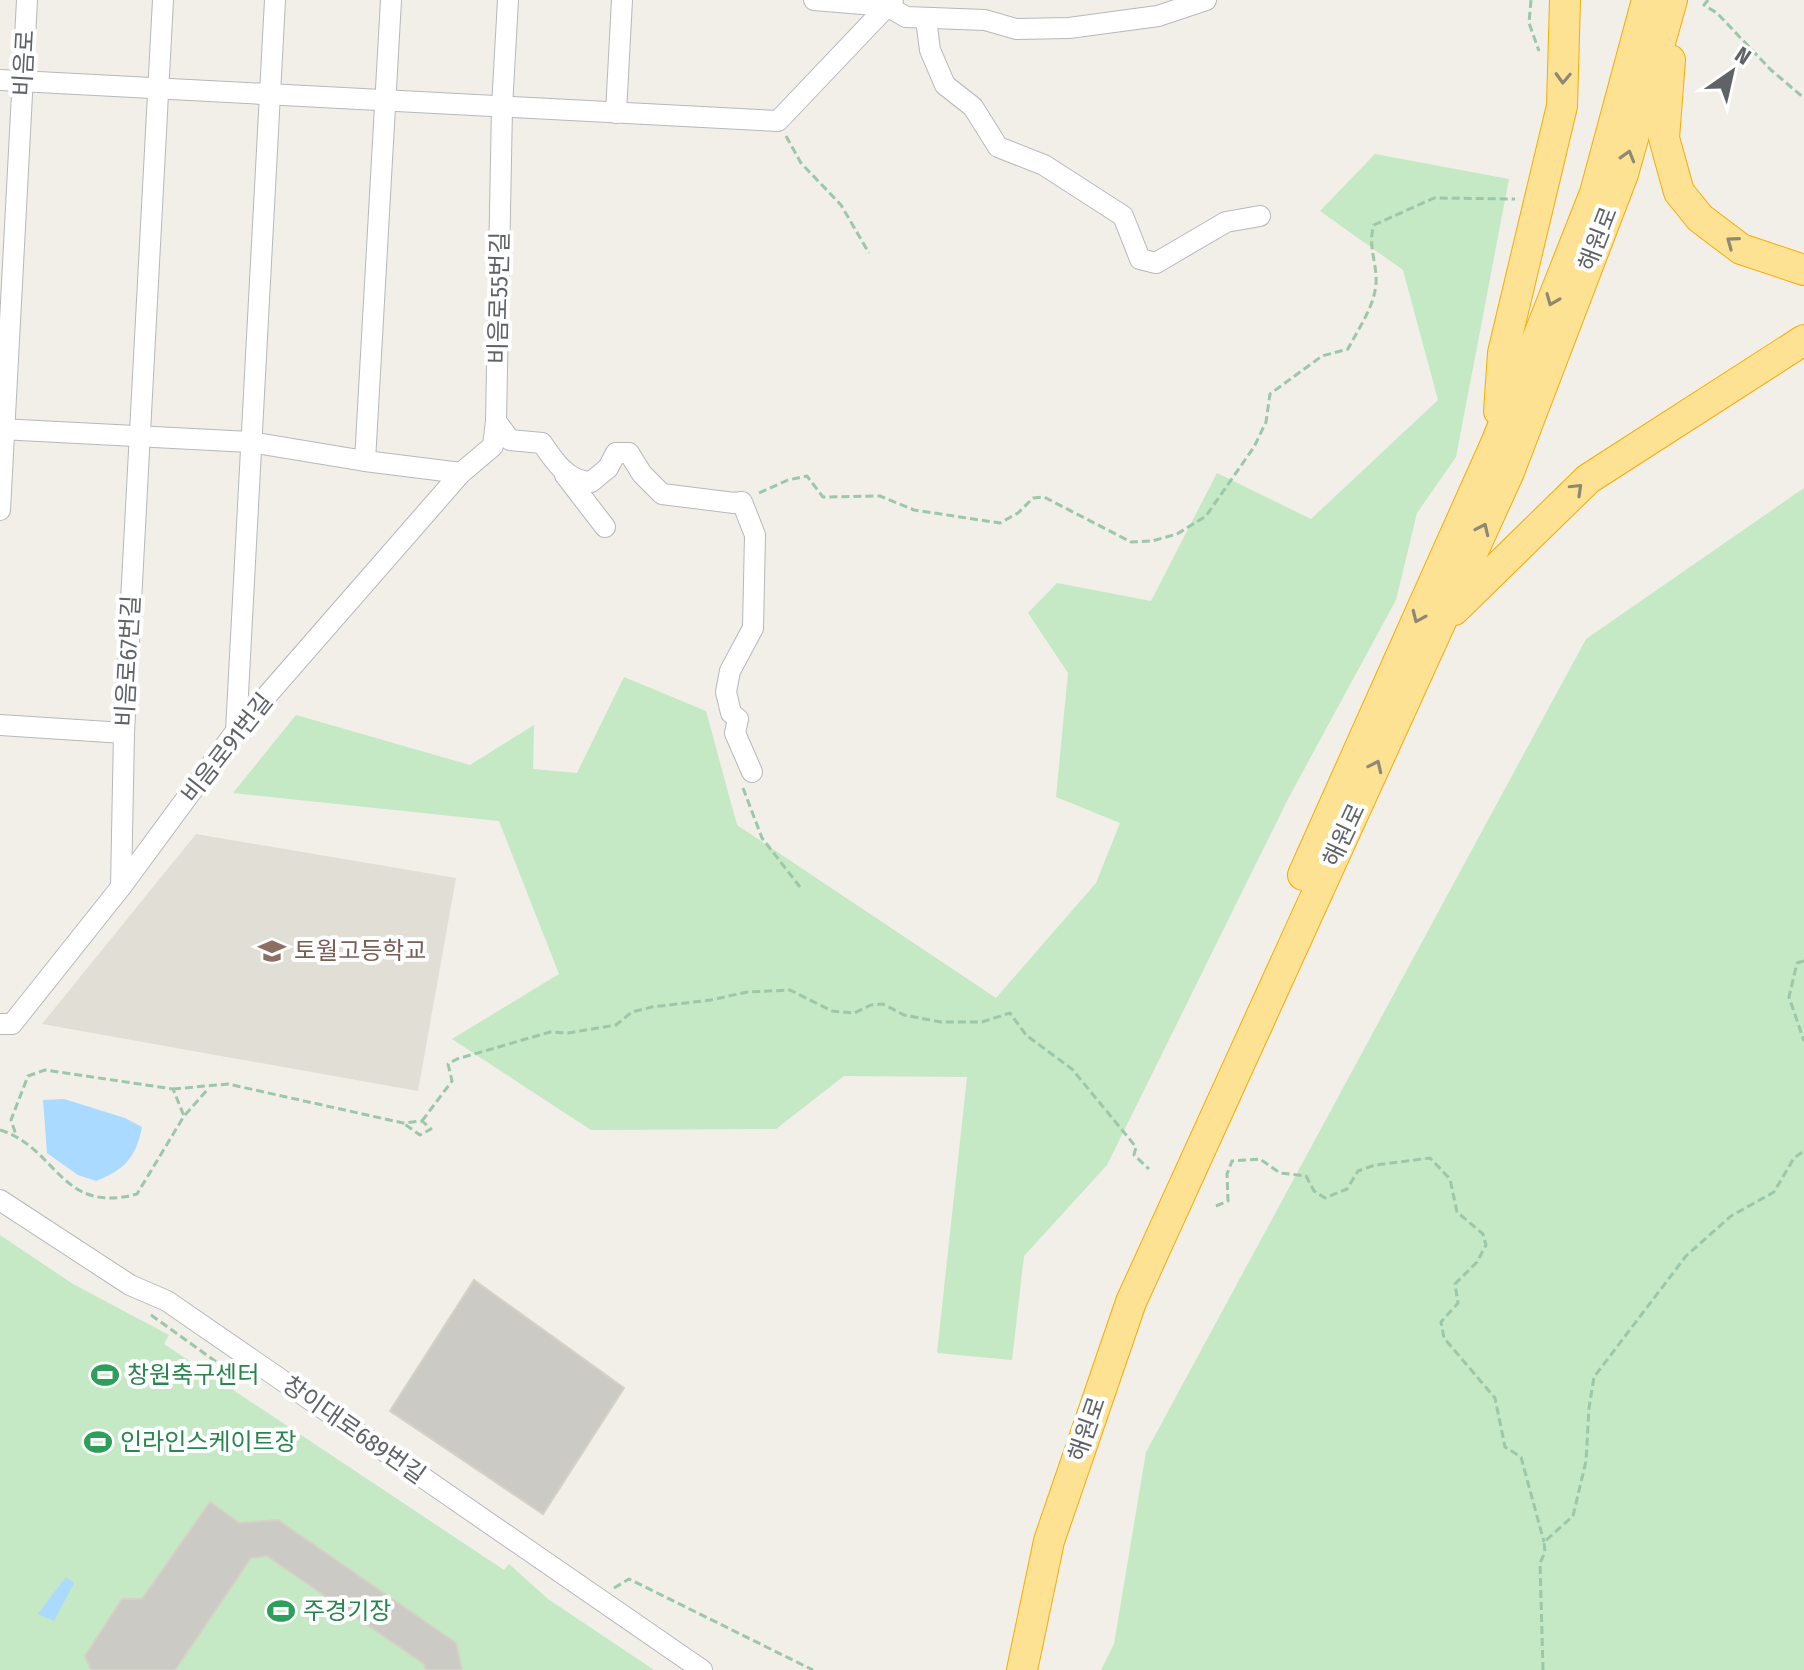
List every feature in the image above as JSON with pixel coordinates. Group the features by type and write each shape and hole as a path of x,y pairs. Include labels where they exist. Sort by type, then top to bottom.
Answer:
{"highway":[{"path":"1497,441 1503,353 1562,106 1565,0"},
{"path":"1659,3 1664,138 1679,192 1700,218 1741,249 1804,270"},
{"name":"해원로","path":"1002,1670 1027,1557 1066,1429 1119,1288 1497,441 1595,193 1659,3"},
{"name":"해원로","path":"1022,1670 1049,1541 1131,1302 1509,472 1623,174 1659,3"},
{"path":"1441,622 1588,479 1804,340"}],"street":[{"name":"비음로","path":"0,510 27,0"},
{"path":"141,436 163,0"},
{"path":"236,731 275,0"},
{"path":"365,461 391,0"},
{"name":"비음로55번길","path":"461,473 493,446 496,421 502,107 508,0"},
{"path":"616,113 622,0"},
{"path":"814,0 890,3 906,17 985,20 1016,29 1069,28 1158,16 1206,0"},
{"path":"0,80 778,121 890,3"},
{"path":"926,19 930,50 945,85 973,107 998,147 1044,165 1123,216 1140,259 1156,263 1226,222 1260,216"},
{"path":"496,421 510,440 542,443 605,527"},
{"path":"2,430 250,442 461,473"},
{"name":"비음로67번길","path":"121,887 124,733 141,436"},
{"path":"558,465 580,482 591,482 608,468 616,453 629,453 642,474 662,494 742,502 755,535 753,628 730,671 726,692 731,713 738,719 735,733 752,772"},
{"name":"비음로91번길","path":"0,1024 12,1024 121,887 236,731 461,473"},
{"path":"0,725 124,733"},
{"name":"창이대로689번길","path":"0,1200 130,1285 167,1301 702,1670"}],"path":[{"path":"1531,0 1529,23 1539,52"},
{"path":"1708,0 1704,5 1717,13 1771,70 1804,98"},
{"path":"778,121 801,163 841,205 869,253"},
{"path":"761,492 788,480 807,476 823,497 880,496 914,510 1000,523 1018,513 1033,498 1044,497 1131,542 1152,541 1177,534 1206,516 1254,447 1266,422 1270,394 1322,356 1348,349 1373,302 1377,279 1370,239 1374,225 1434,198 1524,199"},
{"path":"742,748 743,789 762,838 800,887"},
{"path":"1804,961 1797,963 1789,997 1804,1041"},
{"path":"16,1135 11,1120 28,1076 45,1070 173,1089 228,1084 403,1123 422,1121 447,1091 452,1081 448,1064 457,1059 550,1032 568,1033 616,1025 632,1012 652,1007 747,992 790,990 832,1011 854,1013 871,1005 883,1004 904,1015 941,1022 982,1022 1010,1013 1026,1035 1072,1069 1115,1119 1136,1147 1134,1155 1149,1169"},
{"path":"0,1130 16,1135 70,1185 95,1198 119,1198 137,1194 184,1116 209,1088"},
{"path":"173,1089 184,1116"},
{"path":"403,1123 420,1135 431,1129 422,1121"},
{"path":"1544,1542 1573,1516 1586,1461 1594,1377 1686,1256 1731,1216 1774,1192 1794,1158 1804,1151"},
{"path":"1216,1206 1228,1201 1227,1174 1232,1161 1260,1159 1280,1173 1306,1176 1314,1191 1325,1198 1347,1189 1358,1171 1375,1165 1430,1158 1450,1179 1457,1212 1483,1234 1486,1245 1477,1262 1455,1284 1458,1303 1441,1322 1444,1338 1495,1398 1505,1447 1521,1457 1544,1542 1545,1552 1540,1563 1543,1670"},
{"path":"614,1588 629,1579 813,1670"}],"shaded area":[{"name":"토월고등학교","path":"196,834 456,878 418,1091 42,1024"}],"green space":[{"path":"1375,154 1509,179 1456,457 1417,513 1396,600 1288,799 1107,1165 1024,1256 1012,1360 937,1353 967,1077 844,1076 776,1129 591,1130 452,1039 559,974 499,821 233,793 296,715 470,765 534,725 533,769 577,773 624,677 706,711 737,825 996,998 1096,883 1120,823 1056,797 1068,673 1028,613 1057,583 1151,601 1217,473 1311,519 1438,400 1403,270 1320,211"},
{"path":"1804,488 1804,1670 1101,1670 1114,1644 1146,1452 1586,639"},
{"name":"창원축구센터","path":"0,1235 73,1284 169,1335 164,1344 504,1570 509,1564 548,1599 654,1670 0,1670"}],"water":[{"path":"64,1099 125,1118 142,1127 127,1162 96,1181 78,1175 47,1153 43,1100"},
{"path":"66,1577 74,1583 54,1621 38,1614"}],"building":[{"path":"474,1280 624,1388 543,1514 390,1411"},
{"path":"210,1502 239,1523 278,1520 456,1643 462,1670 426,1670 424,1664 267,1556 251,1558 175,1670 91,1670 85,1656 122,1599 142,1599"}],"place":[{"name":"토월고등학교","path":"272,951"},
{"name":"창원축구센터","path":"105,1375"},
{"name":"인라인스케이트장","path":"98,1442"},
{"name":"주경기장","path":"281,1611"}]}
